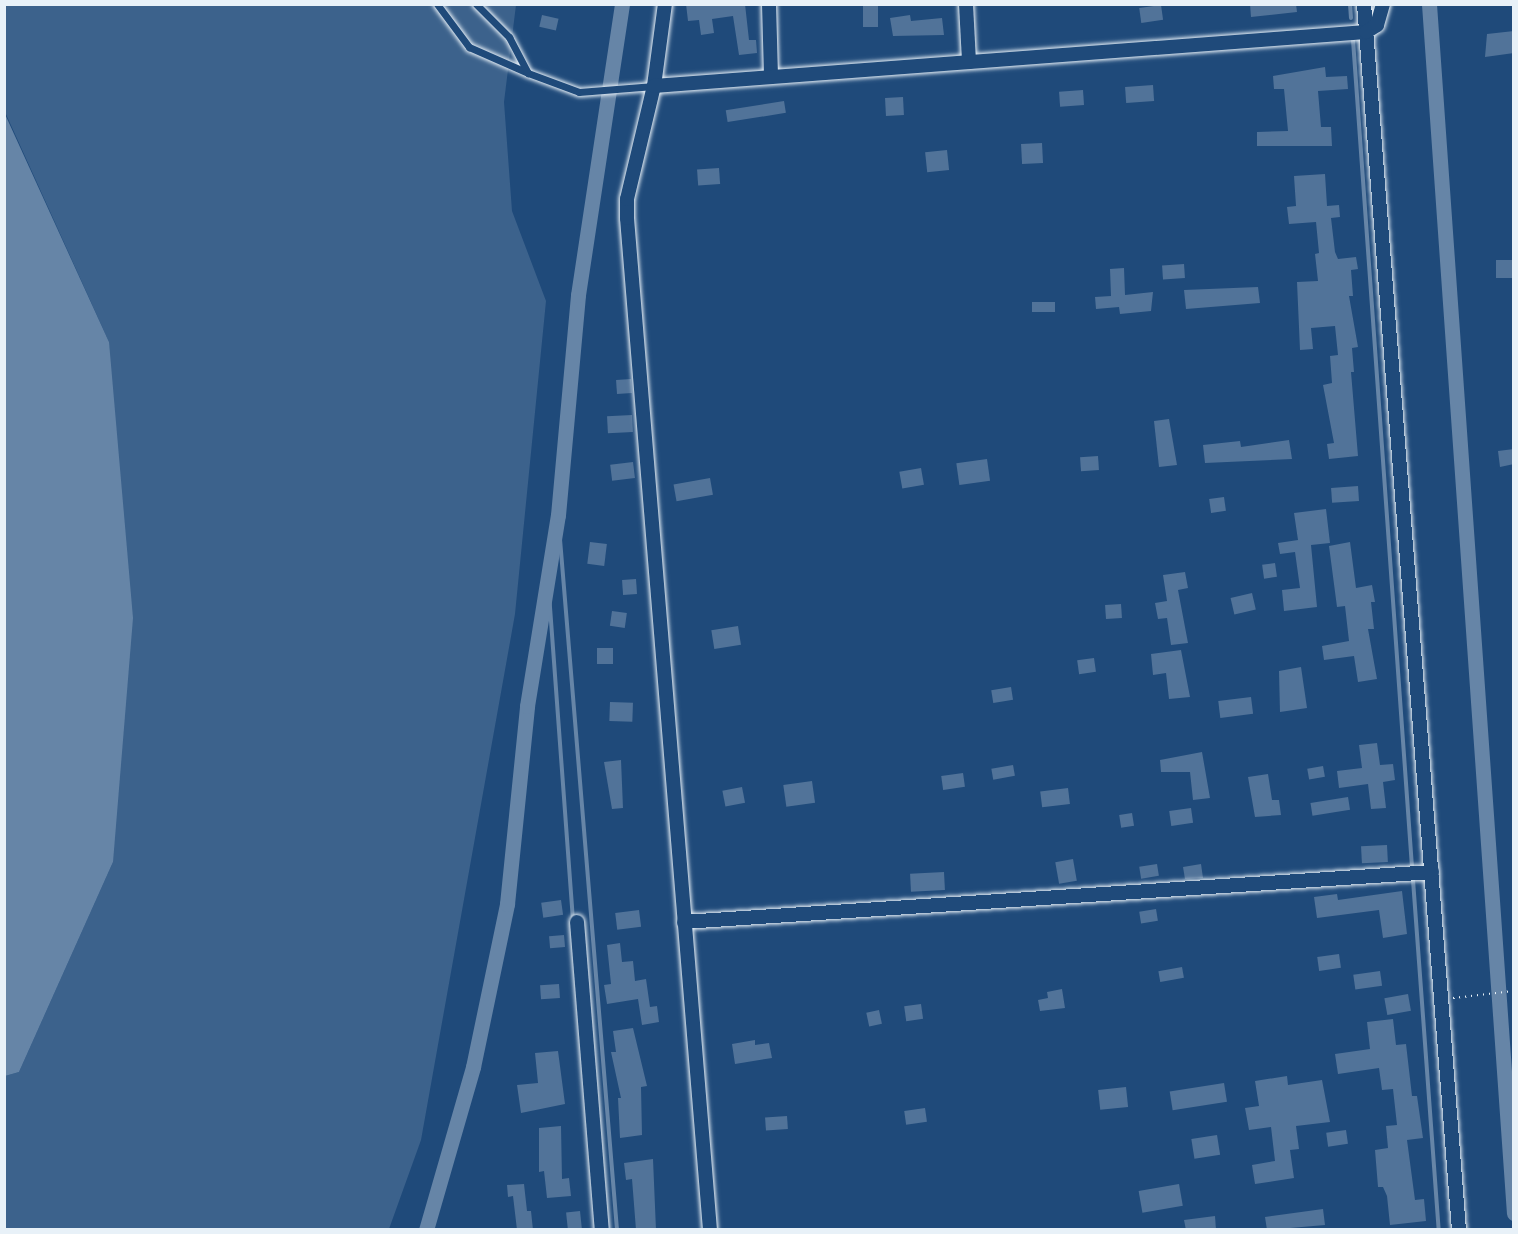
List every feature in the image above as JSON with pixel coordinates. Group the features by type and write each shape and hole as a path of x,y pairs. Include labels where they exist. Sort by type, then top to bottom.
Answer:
{"street":[{"path":"664,4 627,199 627,218 710,1230"},
{"path":"769,4 771,77"},
{"path":"966,4 969,62"},
{"path":"1364,4 1369,31 1459,1230"},
{"path":"1369,31 1383,4"},
{"path":"647,87 1369,31"},
{"path":"684,922 1432,872"},
{"path":"577,922 602,1230"}],"lane":[{"path":"436,4 469,47 528,74 579,92 647,87"},
{"path":"476,4 509,36 528,74"}],"path":[{"path":"1442,1000 1514,991"}],"shaded area":[{"path":"5,5 516,5 504,102 512,211 546,301 515,614 421,1140 389,1229 5,1230 5,1076 19,1072 113,862 109,342 5,112"},
{"path":"4,112 109,342 133,618 113,862 19,1072 5,1076"}],"building":[{"path":"686,4 745,4 749,40 756,40 757,53 739,55 733,16 712,19 714,33 701,35 699,20 688,21"},
{"path":"863,4 878,4 878,27 863,27"},
{"path":"1250,4 1296,4 1297,12 1251,17"},
{"path":"1161,5 1163,20 1141,23 1139,8"},
{"path":"542,15 559,19 556,31 539,27"},
{"path":"910,15 911,21 942,18 944,35 893,36 890,18"},
{"path":"1514,31 1514,53 1485,57 1487,34"},
{"path":"1325,67 1326,77 1347,76 1348,89 1318,91 1321,127 1331,127 1332,146 1257,146 1257,132 1288,131 1284,89 1274,89 1273,76"},
{"path":"1153,85 1154,101 1126,103 1125,87"},
{"path":"1083,90 1084,105 1060,107 1059,92"},
{"path":"903,97 904,115 886,116 885,98"},
{"path":"784,101 786,113 728,122 726,110"},
{"path":"1042,143 1043,163 1022,164 1021,144"},
{"path":"947,150 949,170 927,172 925,152"},
{"path":"719,168 720,184 698,185 697,170"},
{"path":"1325,174 1327,206 1339,205 1340,217 1331,218 1335,252 1338,259 1356,257 1358,269 1351,270 1353,296 1349,296 1358,347 1352,348 1354,372 1351,372 1358,456 1329,459 1327,444 1334,443 1323,385 1332,383 1330,356 1338,355 1335,326 1311,328 1313,349 1300,350 1297,282 1318,281 1315,254 1319,253 1316,222 1289,224 1287,207 1296,206 1294,176"},
{"path":"1496,260 1514,260 1514,278 1496,278"},
{"path":"1184,264 1185,278 1163,280 1162,266"},
{"path":"1124,268 1125,295 1153,292 1151,311 1120,314 1119,307 1096,309 1095,297 1111,296 1110,269"},
{"path":"1258,287 1260,303 1186,309 1184,290"},
{"path":"1032,302 1055,302 1055,312 1032,312"},
{"path":"631,379 632,393 617,394 616,380"},
{"path":"632,415 633,432 608,433 607,416"},
{"path":"1169,419 1177,465 1159,467 1154,421"},
{"path":"1289,440 1292,459 1205,463 1203,445 1240,441 1241,447"},
{"path":"1514,449 1514,464 1500,467 1498,451"},
{"path":"1098,456 1099,470 1081,471 1080,457"},
{"path":"987,459 990,481 959,485 956,463"},
{"path":"633,462 635,478 612,481 610,465"},
{"path":"921,468 924,485 902,489 899,472"},
{"path":"710,478 713,495 677,501 674,484"},
{"path":"1358,486 1359,501 1332,503 1331,488"},
{"path":"1224,497 1226,511 1211,513 1209,499"},
{"path":"1326,509 1330,543 1311,545 1317,607 1284,611 1282,590 1300,588 1295,552 1280,554 1278,543 1298,540 1294,513"},
{"path":"590,542 607,544 604,566 587,564"},
{"path":"1350,542 1356,588 1372,585 1375,602 1371,602 1374,629 1368,629 1377,679 1358,682 1354,656 1324,660 1322,646 1349,641 1345,606 1337,607 1329,546"},
{"path":"1275,563 1277,577 1264,579 1262,565"},
{"path":"1185,572 1188,588 1178,590 1188,643 1171,645 1167,618 1158,619 1155,603 1167,601 1163,575"},
{"path":"636,579 637,594 623,595 622,580"},
{"path":"1252,593 1256,610 1234,615 1231,598"},
{"path":"1121,604 1122,618 1106,619 1105,605"},
{"path":"612,611 627,613 625,628 610,626"},
{"path":"738,626 741,645 714,649 711,630"},
{"path":"597,648 613,648 613,664 597,664"},
{"path":"1181,650 1190,697 1169,699 1166,673 1153,675 1151,654"},
{"path":"1094,658 1096,672 1079,674 1077,660"},
{"path":"1301,667 1307,708 1280,712 1279,671"},
{"path":"1011,687 1013,700 993,703 991,690"},
{"path":"1251,697 1253,714 1220,718 1218,701"},
{"path":"610,702 633,703 632,722 609,721"},
{"path":"1377,743 1380,765 1393,764 1395,780 1383,782 1386,808 1371,809 1368,784 1339,788 1337,771 1362,768 1359,745"},
{"path":"1202,752 1210,798 1193,800 1190,772 1161,772 1160,760"},
{"path":"621,760 623,808 612,809 604,762"},
{"path":"1013,765 1015,776 993,780 991,769"},
{"path":"1323,766 1325,777 1309,780 1307,769"},
{"path":"963,773 965,787 943,790 941,776"},
{"path":"1268,774 1272,800 1279,800 1281,815 1255,817 1248,777"},
{"path":"812,781 815,803 786,807 783,785"},
{"path":"742,787 745,803 725,807 722,791"},
{"path":"1068,788 1070,804 1042,807 1040,791"},
{"path":"1348,797 1350,810 1313,816 1310,803"},
{"path":"1191,808 1193,823 1171,826 1169,811"},
{"path":"1132,813 1134,826 1121,828 1119,815"},
{"path":"1387,845 1388,862 1362,863 1361,846"},
{"path":"1073,859 1077,881 1059,884 1055,862"},
{"path":"1157,864 1159,876 1141,879 1139,867"},
{"path":"1201,864 1203,878 1185,879 1183,867"},
{"path":"944,872 945,890 911,892 910,874"},
{"path":"1402,891 1407,934 1383,938 1379,910 1317,918 1314,897 1337,894 1338,900"},
{"path":"561,900 563,915 543,918 541,903"},
{"path":"1156,909 1158,921 1141,924 1139,912"},
{"path":"639,910 641,927 617,930 615,913"},
{"path":"564,935 565,947 550,948 549,936"},
{"path":"620,943 622,962 633,961 635,981 646,979 650,1007 657,1006 659,1022 642,1025 638,999 607,1004 604,985 611,984 607,945"},
{"path":"1339,954 1341,968 1319,971 1317,957"},
{"path":"1182,967 1184,978 1160,982 1158,971"},
{"path":"1380,971 1382,986 1355,990 1353,975"},
{"path":"559,984 560,998 541,999 540,985"},
{"path":"1062,989 1065,1008 1040,1011 1038,1000 1048,998 1047,992"},
{"path":"1408,994 1411,1011 1387,1015 1384,998"},
{"path":"921,1004 923,1019 906,1021 904,1006"},
{"path":"879,1010 882,1024 869,1026 866,1013"},
{"path":"1393,1019 1396,1045 1406,1044 1412,1096 1417,1096 1423,1138 1407,1140 1415,1200 1424,1199 1426,1221 1390,1225 1387,1196 1383,1187 1378,1187 1375,1150 1388,1148 1386,1126 1397,1125 1393,1089 1382,1090 1379,1068 1338,1074 1335,1054 1370,1049 1367,1022"},
{"path":"633,1028 647,1086 641,1087 642,1135 620,1138 618,1098 621,1098 611,1052 616,1052 613,1031"},
{"path":"755,1040 755,1045 769,1043 772,1058 735,1064 732,1044"},
{"path":"558,1051 565,1104 521,1113 517,1085 538,1083 535,1053"},
{"path":"1287,1076 1288,1085 1322,1080 1330,1122 1296,1126 1299,1149 1290,1150 1294,1178 1255,1184 1252,1165 1275,1161 1271,1127 1249,1130 1245,1108 1259,1106 1255,1081"},
{"path":"1224,1083 1227,1102 1173,1110 1170,1092"},
{"path":"1126,1087 1128,1107 1100,1110 1098,1090"},
{"path":"925,1108 927,1122 906,1125 904,1111"},
{"path":"787,1116 788,1129 766,1131 765,1118"},
{"path":"561,1126 562,1179 569,1178 571,1196 547,1198 544,1171 539,1172 539,1128"},
{"path":"1346,1130 1348,1144 1328,1147 1326,1133"},
{"path":"1217,1135 1220,1155 1194,1159 1191,1139"},
{"path":"653,1159 656,1230 636,1230 632,1179 626,1180 624,1163"},
{"path":"524,1184 527,1211 531,1211 533,1230 517,1230 513,1196 508,1197 507,1185"},
{"path":"1179,1184 1183,1206 1142,1213 1139,1191"},
{"path":"1323,1209 1325,1225 1267,1230 1265,1217"},
{"path":"580,1211 582,1230 568,1230 566,1212"},
{"path":"1215,1216 1216,1230 1186,1230 1184,1220"}],"waterway":[{"path":"426,1230 473,1067 507,904 527,706 558,515 578,295 622,4"},
{"path":"1350,4 1351,18"},
{"path":"1429,4 1514,1213"},
{"path":"1353,40 1412,867"},
{"path":"558,515 617,1230"},
{"path":"548,580 573,921"},
{"path":"1413,880 1439,1230"}]}
